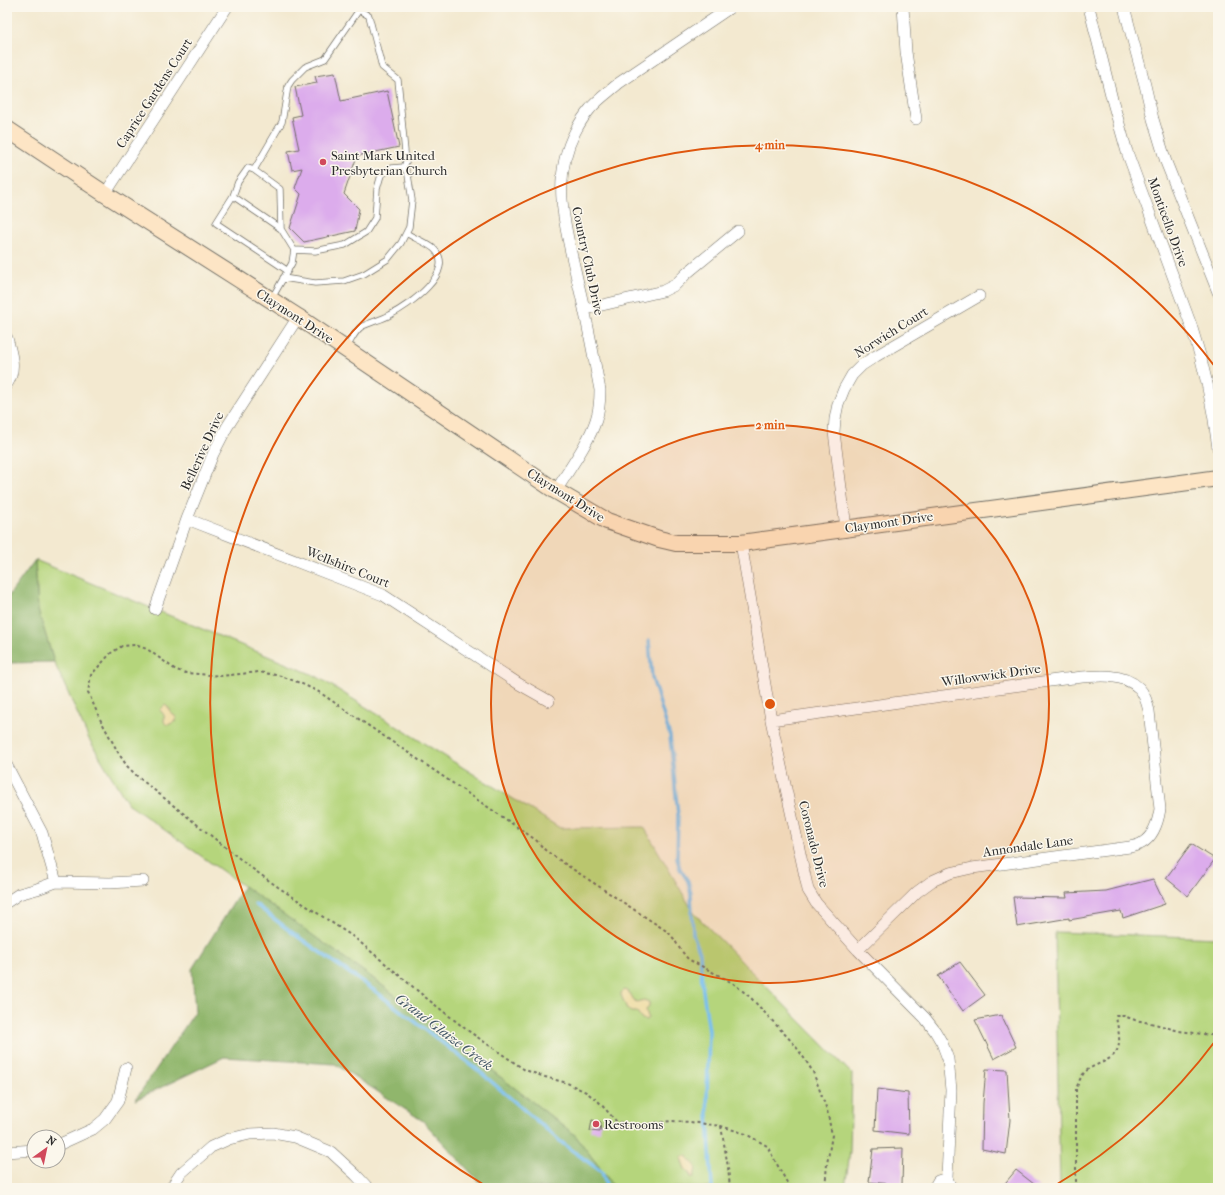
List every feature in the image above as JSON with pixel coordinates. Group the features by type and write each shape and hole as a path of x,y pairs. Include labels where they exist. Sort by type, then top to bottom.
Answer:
{"street":[{"name":"Caprice Gardens Court","path":"105,194 227,7"},
{"name":"Country Club Drive","path":"556,491 590,435 596,420 600,402 600,390 585,309 565,224 562,203 562,168 567,151 581,121 590,109 603,97 619,83 730,7"},
{"path":"903,7 906,52 916,119"},
{"name":"Monticello Drive","path":"1089,7 1112,99 1128,152 1198,346 1214,417 1218,448"},
{"name":"Monticello Drive","path":"1124,7 1153,119 1166,162 1218,292"},
{"name":"Claymont Drive","path":"7,129 105,194 298,317 556,491 607,521 659,539 676,543 742,542 1218,478"},
{"path":"585,309 663,291 675,285 687,273 738,231"},
{"name":"Norwich Court","path":"846,528 834,432 838,404 852,375 867,362 979,296"},
{"name":"Bellerive Drive","path":"155,609 187,519 213,454 227,427 298,317"},
{"path":"7,338 12,357 12,369 10,380 7,384"},
{"name":"Wellshire Court","path":"187,519 383,595 519,684 549,701"},
{"name":"Coronado Drive","path":"742,542 771,720 808,890 816,903 858,950 925,1018 942,1043 948,1059 950,1085 949,1183 938,1181 934,1188"},
{"name":"Willowwick Drive","path":"771,720 1064,679 1102,676 1116,677 1139,688 1145,697 1149,711 1154,761"},
{"name":"Annondale Lane","path":"858,950 917,892 932,881 950,873 972,868 1130,847 1142,842 1151,834 1157,823 1160,809 1154,761"},
{"path":"7,766 42,833 56,882"},
{"path":"7,902 19,894 56,882 110,883 143,881"},
{"path":"66,1141 93,1129 105,1119 118,1101 126,1068"},
{"path":"171,1188 181,1173 211,1146 229,1139 250,1134 273,1133 295,1137 331,1152 368,1188"},
{"path":"7,1152 26,1151"}],"lane":[{"path":"254,170 282,122 288,86 292,80 305,67 325,59 359,10 368,16 382,66 398,80 406,151 406,162 404,167 408,175 412,200 408,227 401,243 388,259 364,274 344,281 315,283 283,278"},
{"path":"294,250 315,251 345,246 366,232 375,218 377,189 381,175 392,168 404,167"},
{"path":"281,229 280,189 254,170 248,168 238,182 233,196 216,223 288,271"},
{"path":"233,196 281,229 294,250 292,263 270,300"},
{"path":"345,349 360,328 399,310 418,297 435,279 440,266 440,258 433,248 406,233"}],"path":[{"path":"790,1188 767,1146 746,1134 721,1126 701,1123 671,1121 638,1125 617,1122 598,1101 586,1092 524,1070 467,1030 355,938 250,867 138,777 127,766 119,754 88,692 91,675 111,653 122,646 136,644 147,649 176,670 186,673 221,676 258,672 281,676 300,683 319,692 360,719 526,833 537,841 545,850 568,866 668,932 688,959 733,983 758,1005 794,1044 813,1072 827,1110 832,1135 825,1188"},
{"path":"1076,1188 1076,1090 1079,1080 1085,1072 1111,1058 1117,1051 1119,1044 1116,1016 1124,1016 1179,1031 1218,1036"},
{"path":"1218,1097 1218,1148"},
{"path":"721,1126 730,1188"}],"green space":[{"path":"35,560 316,676 560,828 644,827 694,913 852,1074 850,1152 845,1188 615,1188 575,1135 374,979 128,804 89,739 54,662 38,610"},
{"path":"35,560 38,610 54,662 7,663 7,598"},
{"path":"244,886 374,979 575,1135 615,1188 485,1188 423,1121 335,1064 224,1057 135,1100 195,1012 192,969"},
{"path":"1055,932 1218,938 1218,1188 1060,1188"}],"sand":[{"path":"165,705 176,717 176,721 168,725 164,722 164,715 160,710"},
{"path":"624,990 629,992 636,1002 644,1000 649,1002 649,1006 646,1010 648,1017 646,1020 642,1019 637,1012 631,1012 627,1009 621,995"},
{"path":"683,1156 688,1156 695,1166 694,1177 691,1177 689,1172 685,1169 681,1158"}],"building":[{"name":"Saint Mark United Presbyterian Church","path":"335,73 341,101 387,91 399,147 357,156 344,194 359,209 355,231 304,242 290,228 301,194 295,188 302,168 292,170 288,151 299,149 292,117 301,115 295,87 317,83 315,76"},
{"path":"1191,844 1215,859 1188,896 1166,878"},
{"path":"1153,879 1165,904 1123,918 1121,911 1017,927 1013,897 1067,898 1066,893 1106,891"},
{"path":"960,962 985,995 963,1011 938,976"},
{"path":"1001,1015 1016,1047 994,1059 975,1020"},
{"path":"986,1069 1007,1070 1010,1120 1006,1154 982,1149 983,1103"},
{"path":"877,1089 908,1093 909,1134 875,1130"},
{"name":"Restrooms","path":"592,1120 601,1122 600,1132 590,1131"},
{"path":"903,1148 902,1185 869,1182 873,1149"},
{"path":"1016,1170 1039,1188 1001,1188"}],"waterway":[{"path":"649,640 652,678 670,736 678,815 677,859 680,869 688,881 691,894 693,934 700,953 702,984 709,1031 707,1097 712,1188"},
{"name":"Grand Glaize Creek","path":"255,904 294,934 375,991 478,1070 561,1142 602,1172 607,1188"}],"place":[{"name":"Saint Mark United Presbyterian Church","path":"323,162"},
{"name":"Restrooms","path":"596,1124"}]}
